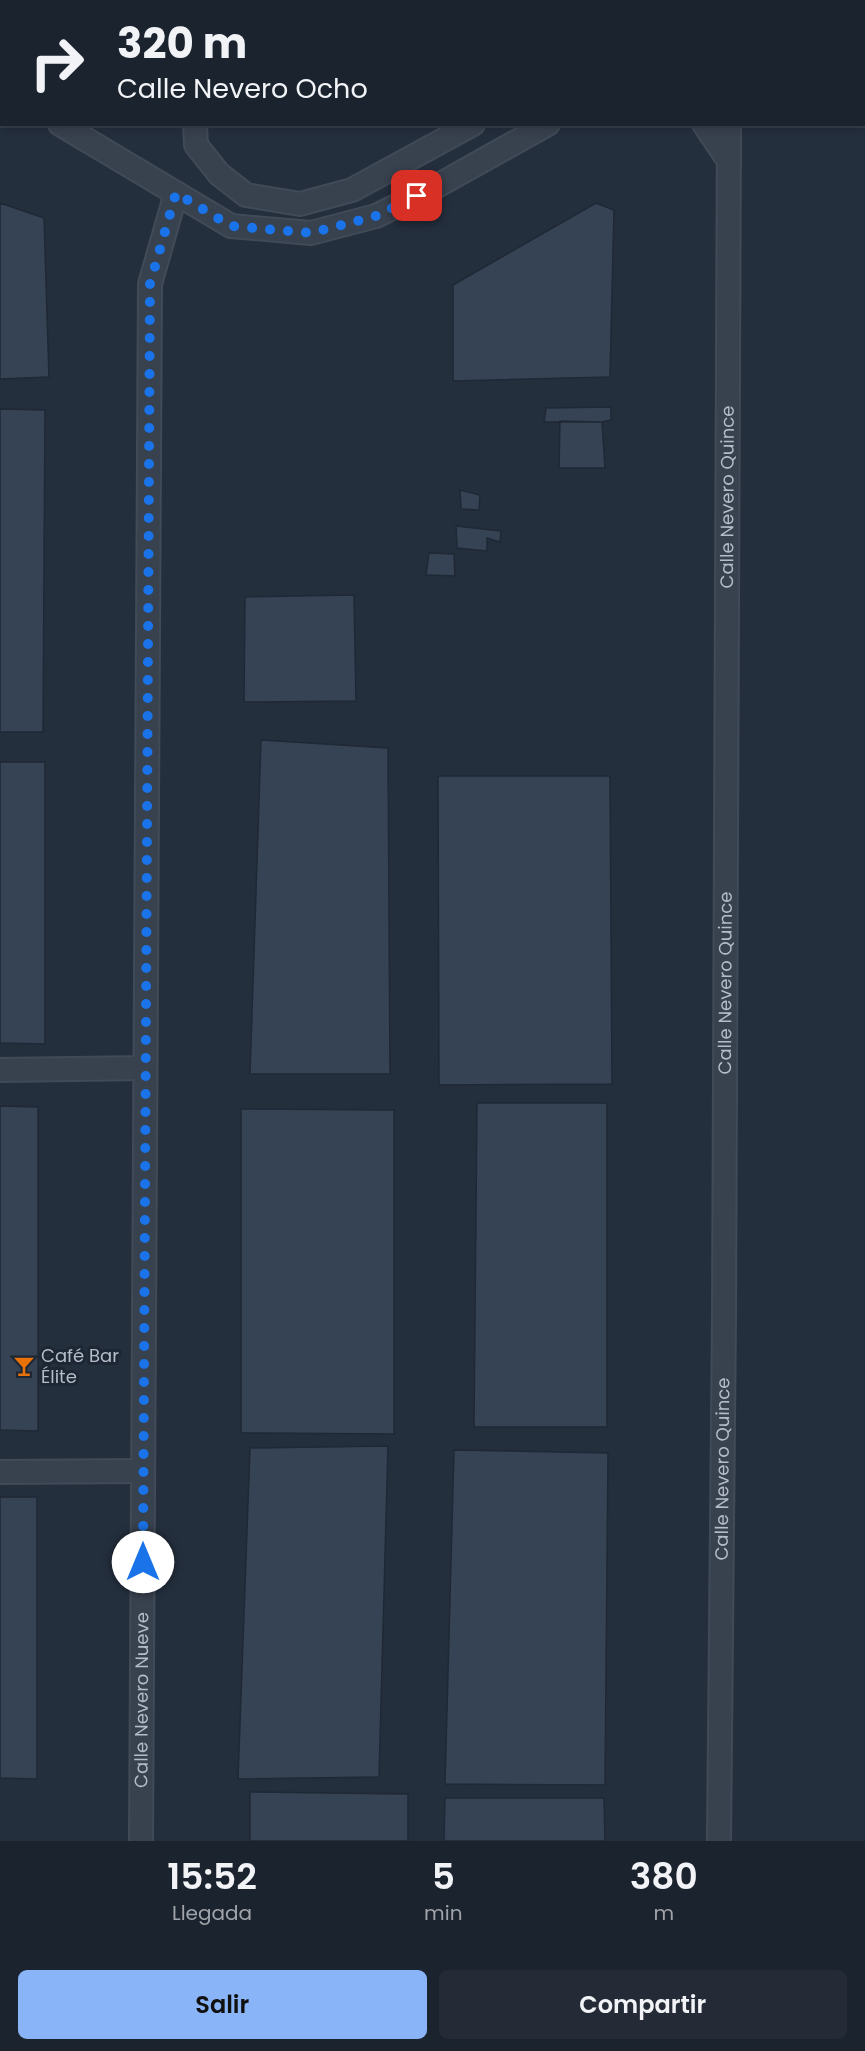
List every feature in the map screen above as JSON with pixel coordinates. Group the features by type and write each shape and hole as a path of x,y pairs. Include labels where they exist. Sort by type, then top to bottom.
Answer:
{"street":[{"path":"63,126 231,226 311,233 376,216 437,186 544,126"},
{"path":"195,126 196,145 219,174 246,195 300,204 352,190 469,126"},
{"path":"705,126 729,161"},
{"name":"Calle Nevero Quince","path":"719,1841 724,1305 729,126"},
{"name":"Calle Nevero Nueve","path":"141,1841 150,284 176,193"},
{"path":"0,1070 145,1068"},
{"path":"0,1472 143,1471"}],"building":[{"path":"0,203 44,218 49,377 0,379"},
{"path":"596,203 614,210 610,377 453,381 453,285"},
{"path":"611,407 611,420 544,422 546,408"},
{"path":"0,409 45,410 43,732 0,732"},
{"path":"560,421 602,422 605,468 559,468"},
{"path":"460,490 480,495 479,510 461,509"},
{"path":"456,526 501,531 500,542 487,538 487,551 457,548"},
{"path":"429,553 454,554 455,576 426,575"},
{"path":"354,595 356,701 244,702 245,597"},
{"path":"261,740 388,748 390,1074 250,1074"},
{"path":"0,762 45,762 45,1044 0,1043"},
{"path":"438,776 610,776 612,1084 439,1085"},
{"path":"477,1103 607,1103 607,1427 474,1427"},
{"path":"0,1106 38,1107 38,1431 0,1430"},
{"path":"241,1109 394,1110 394,1434 241,1433"},
{"path":"388,1446 379,1777 238,1779 250,1448"},
{"path":"454,1450 608,1453 605,1785 445,1784"},
{"path":"0,1497 37,1497 37,1779 0,1778"},
{"path":"250,1792 408,1794 408,1841 250,1841"},
{"path":"445,1798 604,1798 605,1841 444,1841"}],"place":[{"name":"Café Bar Élite","path":"24,1366"}],"route":[{"path":"143,1562 150,284 176,193 231,226 311,233 376,216 417,196"}]}
